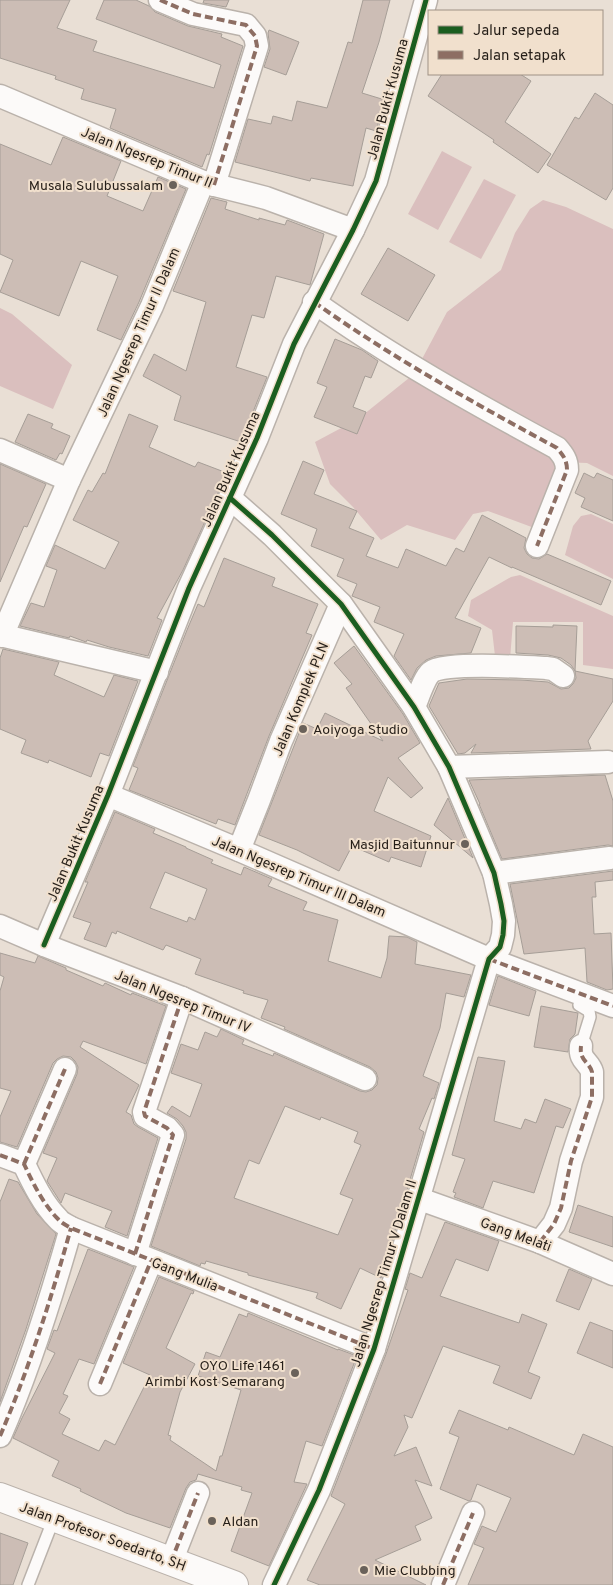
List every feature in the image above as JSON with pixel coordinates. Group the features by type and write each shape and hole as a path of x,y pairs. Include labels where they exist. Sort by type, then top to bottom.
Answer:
{"main road":[{"name":"Jalan Profesor Soedarto, SH","path":"0,1497 234,1585"}],"street":[{"name":"Jalan Ngesrep Timur II Dalam","path":"1,635 69,480 209,184 257,46 255,36 246,26 193,14 160,0"},
{"name":"Jalan Bukit Kusuma","path":"44,945 108,795 189,588 256,438 294,344 314,302 354,230 376,181 426,0"},
{"name":"Jalan Ngesrep Timur II","path":"0,96 209,184 266,198 354,230"},
{"path":"314,302 347,325 444,385 556,448 564,456 567,470 537,546"},
{"path":"0,450 69,480"},
{"name":"Jalan Ngesrep Timur V Dalam II","path":"230,498 272,535 341,604 414,707 449,767 494,873 504,921 500,947 489,960 374,1349 319,1490 274,1585"},
{"name":"Jalan Komplek PLN","path":"239,850 260,800 281,741 341,604"},
{"path":"1,635 157,672"},
{"path":"414,707 430,673 437,668 486,666 546,668 553,669 563,676"},
{"path":"449,767 608,762"},
{"name":"Jalan Ngesrep Timur III Dalam","path":"108,795 239,850 489,960"},
{"path":"494,873 610,858"},
{"name":"Jalan Ngesrep Timur IV","path":"0,926 182,998 365,1078"},
{"path":"489,960 556,983 613,1006"},
{"path":"100,1384 142,1257 173,1135 167,1128 145,1116 144,1112 182,998"},
{"path":"540,1242 554,1224 561,1208 571,1161 592,1097 592,1072 580,1053 582,1046"},
{"path":"0,1155 24,1164 65,1069"},
{"name":"Gang Mulia","path":"24,1164 50,1210 58,1220 71,1228 374,1349"},
{"name":"Gang Melati","path":"418,1198 540,1242 613,1274"},
{"path":"0,1436 52,1295 71,1228"},
{"path":"171,1562 198,1493"},
{"path":"443,1585 473,1513"}],"lane":[{"path":"582,994 579,1005 589,1011 590,1017 582,1046"},
{"path":"28,1585 54,1518"}],"shaded area":[{"path":"442,151 472,167 438,230 408,214"},
{"path":"484,179 516,195 481,259 449,242"},
{"path":"543,200 566,207 613,229 613,476 587,463 561,462 537,529 488,511 473,514 455,540 407,525 381,540 353,507 330,484 315,442 358,419 414,374 447,312 501,270 515,233 530,209"},
{"path":"0,308 12,314 72,365 53,409 0,386"},
{"path":"591,514 613,524 613,579 565,555 573,526 581,516"},
{"path":"520,575 613,616 613,669 583,665 583,622 513,622 510,659 495,656 492,630 468,616 471,600 511,577"}],"building":[{"path":"0,0 70,0 57,28 97,41 93,51 214,88 221,65 96,19 104,0 136,0 149,6 155,12 188,26 222,34 221,37 243,46 209,155 207,154 202,167 110,128 116,109 81,99 84,89 55,79 56,76 0,58"},
{"path":"204,0 229,0 226,7 203,3"},
{"path":"363,0 390,0 379,42 362,93 385,100 376,131 366,128 353,186 311,178 310,181 235,162 248,119 271,124 273,116 292,121 297,101 327,108 348,42 352,43"},
{"path":"269,30 299,42 286,75 264,67 270,49"},
{"path":"441,75 522,75 531,81 505,122 551,154 538,173 493,142 494,140 428,96"},
{"path":"595,93 613,105 613,188 606,200 547,165 575,117 579,119"},
{"path":"63,137 121,161 107,196 143,211 158,177 186,189 139,302 121,340 97,330 118,276 81,261 59,316 0,292 13,260 0,254 0,144 51,165"},
{"path":"211,198 227,202 225,209 259,220 259,218 285,225 287,220 324,234 310,285 276,276 264,318 252,315 236,367 267,377 241,442 174,420 181,396 143,376 154,354 186,371 206,302 173,291"},
{"path":"388,248 435,275 408,321 361,294"},
{"path":"335,339 362,350 378,361 371,378 365,376 353,407 366,412 357,434 314,417 327,387 317,383"},
{"path":"28,414 53,424 51,428 70,436 62,454 60,453 56,460 15,442"},
{"path":"129,414 158,426 149,447 195,467 198,462 227,473 183,570 157,618 162,620 148,656 87,640 86,642 70,636 69,638 20,626 31,603 44,607 57,570 46,566 55,545 105,569 119,542 73,520 88,490 92,492 103,473 105,474"},
{"path":"303,461 324,470 314,494 357,511 349,528 374,538 366,556 398,568 406,549 446,566 456,548 464,552 482,515 526,538 524,548 532,558 539,559 547,554 611,581 601,605 489,557 455,618 481,628 471,653 436,656 426,660 417,668 411,680 394,656 404,634 374,622 380,607 352,596 357,584 337,576 344,559 311,546 317,529 281,514"},
{"path":"0,464 46,484 27,527 24,526 0,582"},
{"path":"584,473 594,478 597,473 613,480 613,521 581,507 585,498 575,493"},
{"path":"224,558 275,578 272,586 318,604 306,633 312,635 269,736 235,825 218,819 216,824 129,790 138,768 133,766 187,630 198,604 204,607"},
{"path":"553,625 577,626 575,671 571,665 561,658 548,655 516,653 516,626 553,627"},
{"path":"354,646 403,714 420,743 398,758 423,788 411,798 388,777 374,811 431,836 421,867 391,857 389,862 352,846 339,871 297,850 259,835 303,723 317,729 325,713 383,741 346,688 352,684 334,663"},
{"path":"3,649 59,662 54,675 104,697 114,675 138,681 109,756 100,753 91,777 49,760 48,763 21,753 26,740 0,729 0,658"},
{"path":"575,671 613,679 613,701 588,741 591,749 471,753 476,744 465,753 458,754 429,706 439,683 467,679 521,680 548,682 561,689 569,688 573,684 576,678"},
{"path":"605,775 613,801 613,846 608,845 502,859 469,780"},
{"name":"Masjid Baitunnur","path":"448,798 473,858 434,825"},
{"path":"115,812 155,829 153,833 213,860 211,863 241,875 244,867 272,879 268,886 307,902 303,910 338,920 328,961 381,978 387,958 389,936 407,937 417,942 415,964 471,975 464,997 446,993 440,1028 423,1076 439,1083 434,1099 432,1098 419,1129 424,1132 381,1278 360,1268 341,1309 316,1298 318,1293 248,1275 248,1273 206,1261 205,1264 201,1263 200,1266 151,1246 186,1139 186,1132 183,1126 177,1119 167,1113 172,1106 190,1117 202,1084 171,1073 181,1044 198,1050 205,1032 217,1037 221,1029 244,1040 242,1044 273,1056 274,1053 360,1091 372,1090 377,1085 378,1078 376,1072 370,1067 284,1029 285,1027 261,1018 268,1000 243,993 244,991 195,974 201,959 166,945 163,950 117,931 116,934 112,932 106,947 84,939 91,923 73,917 88,882 85,882","holes":["165,872 207,889 195,920 189,917 187,922 150,908","285,1106 320,1120 321,1117 358,1132 354,1142 361,1145 340,1194 353,1199 338,1235 234,1198 249,1160 259,1164"]},
{"path":"613,871 613,880 595,882 596,897 592,897 594,934 611,933 613,989 607,990 587,982 585,948 524,954 510,884"},
{"path":"0,953 35,963 38,956 103,986 105,983 131,995 132,993 166,1006 146,1064 83,1041 80,1047 139,1085 126,1112 131,1115 134,1124 158,1138 127,1236 105,1227 112,1211 65,1193 61,1203 47,1181 57,1158 43,1153 77,1074 78,1067 71,1057 63,1056 53,1063 17,1147 0,1142 0,1117 11,1091 0,1088 0,991 4,977 0,975"},
{"path":"498,976 536,991 529,1016 489,1005"},
{"path":"541,1006 578,1013 575,1034 570,1039 568,1052 534,1047"},
{"path":"478,1057 505,1061 494,1121 521,1129 525,1119 536,1123 545,1099 571,1109 563,1128 556,1126 534,1193 493,1181 483,1208 454,1197 456,1193 453,1192 465,1159 452,1155"},
{"path":"9,1179 18,1182 37,1214 56,1234 26,1329 0,1402 0,1202"},
{"path":"578,1205 613,1217 613,1247 569,1232"},
{"path":"445,1222 499,1241 488,1271 456,1259 440,1296 519,1323 522,1314 547,1324 528,1372 540,1377 531,1399 493,1383 500,1366 443,1346 412,1418 404,1415 408,1427 394,1456 416,1447 432,1486 415,1480 432,1518 415,1526 421,1540 375,1560 426,1585 320,1585 307,1580 345,1504 331,1496 386,1354 408,1290 405,1289 410,1273 422,1278"},
{"path":"88,1249 134,1267 94,1364 79,1359 63,1394 68,1396 59,1413 70,1419 62,1434 99,1451 105,1440 115,1445 150,1375 123,1363 159,1277 194,1291 193,1294 191,1293 166,1348 195,1364 180,1392 168,1435 171,1436 170,1440 216,1471 241,1390 198,1376 206,1352 220,1357 239,1314 247,1317 248,1313 357,1356 322,1446 306,1441 294,1482 307,1484 269,1566 231,1551 252,1493 241,1490 242,1487 198,1474 196,1480 190,1482 186,1488 170,1528 126,1513 52,1476 59,1461 13,1438 55,1353 47,1349 54,1330 57,1331"},
{"path":"569,1269 592,1279 579,1310 556,1301"},
{"path":"590,1322 613,1331 613,1368 577,1353"},
{"path":"459,1410 508,1430 509,1427 574,1455 583,1434 613,1447 613,1585 468,1585 484,1548 474,1544 482,1526 496,1532 511,1498 477,1484 469,1501 440,1489 459,1437 449,1433"},
{"path":"0,1533 28,1543 13,1585 0,1585"}],"marked path":[{"path":"160,0 193,14 246,25 255,36 257,46 214,185"},
{"path":"314,302 373,342 464,397 557,448 564,458 567,470 537,546"},
{"path":"489,959 613,1006"},
{"path":"135,1254 173,1135 167,1128 145,1116 144,1112 182,998"},
{"path":"540,1242 554,1224 561,1208 571,1161 592,1097 592,1072 581,1055 581,1046"},
{"path":"24,1164 65,1069"},
{"path":"0,1155 24,1164 48,1207 61,1222 71,1228 374,1349"},
{"path":"0,1436 39,1334 71,1228"},
{"path":"100,1384 151,1261"},
{"path":"171,1562 198,1493"},
{"path":"443,1585 473,1513"}],"cycle path":[{"path":"44,945 108,795 189,588 257,438 294,344 376,181 426,0"},
{"path":"230,498 272,535 341,604 414,707 449,767 494,873 504,921 500,947 489,959 374,1349 319,1490 274,1585"}],"place":[{"name":"Musala Sulubussalam","path":"173,185"},
{"name":"Aoiyoga Studio","path":"303,729"},
{"name":"Masjid Baitunnur","path":"465,844"},
{"name":"OYO Life 1461 Arimbi Kost Semarang","path":"295,1373"},
{"name":"Aldan","path":"212,1521"},
{"name":"Mie Clubbing","path":"364,1570"}]}
